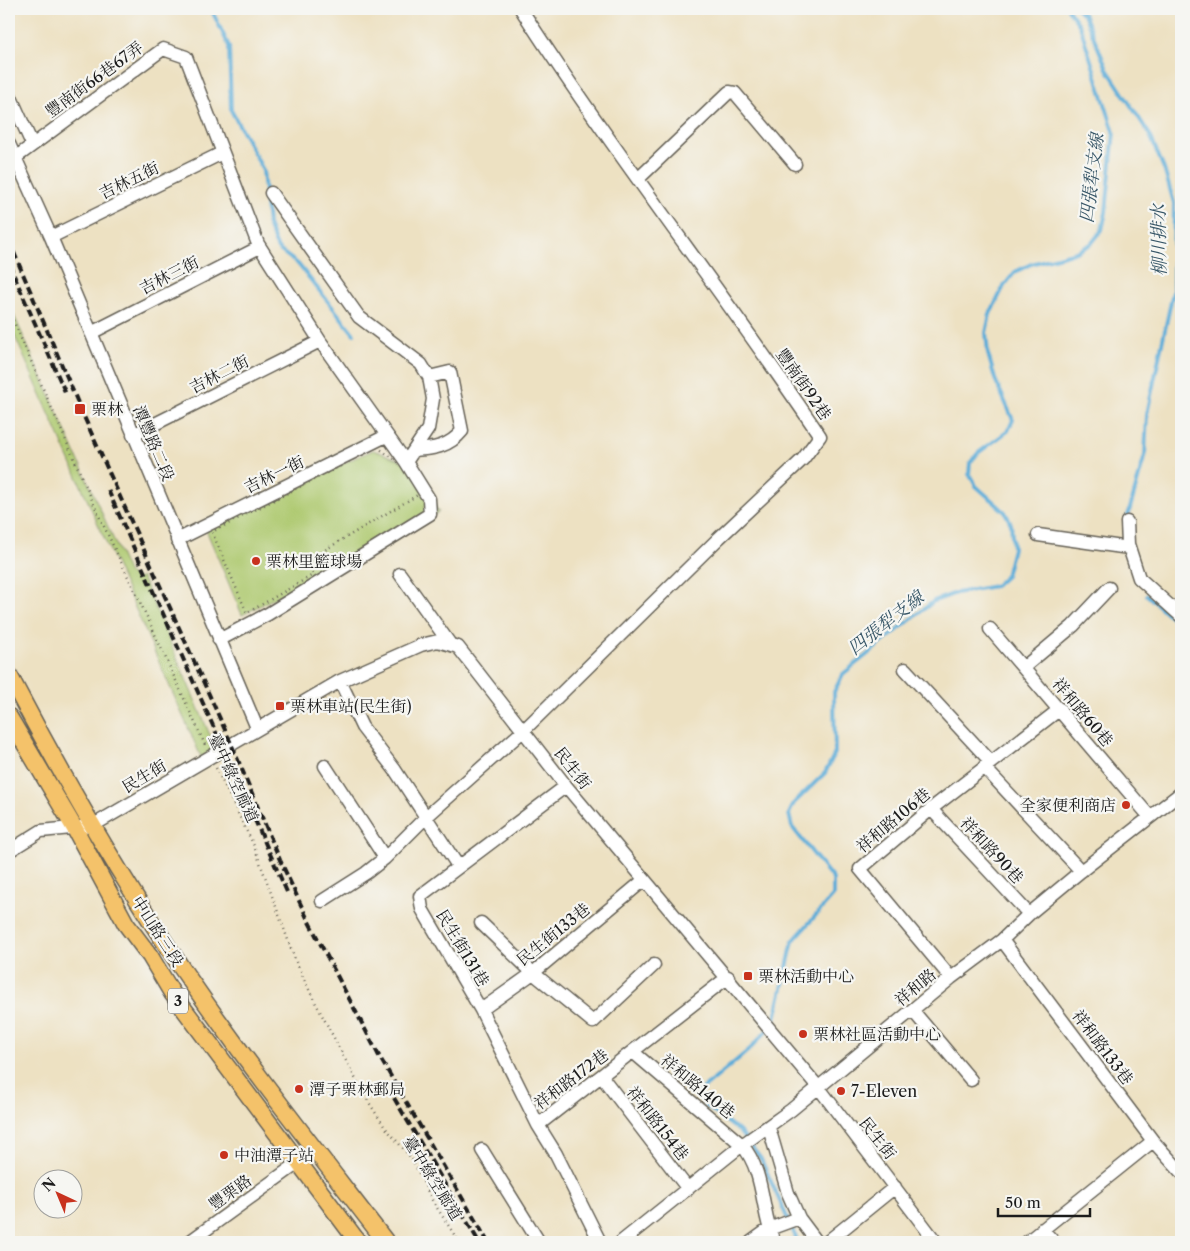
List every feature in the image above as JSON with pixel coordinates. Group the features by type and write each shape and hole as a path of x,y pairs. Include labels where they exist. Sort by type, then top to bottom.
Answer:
{"main road":[{"name":"中山路三段","path":"9,674 92,826 183,970 312,1147 386,1242"},
{"name":"中山路三段","path":"9,718 75,829 126,924 150,956 172,993 358,1242"}],"street":[{"name":"豐南街92巷","path":"521,9 569,83 820,436 803,459 719,538 524,730"},
{"name":"豐南街66巷67弄","path":"15,158 163,49 186,57 222,153"},
{"path":"638,179 729,92 736,93 795,164"},
{"path":"9,94 32,144"},
{"name":"潭豐路二段","path":"9,144 51,237 256,728"},
{"path":"218,640 268,614 430,514 429,499 406,462 320,341 258,244 222,153"},
{"name":"吉林五街","path":"51,237 222,153"},
{"path":"271,193 359,317 421,364 429,377 433,399 428,429 406,462"},
{"name":"吉林三街","path":"91,333 258,248 258,244"},
{"name":"吉林二街","path":"133,435 320,341"},
{"path":"414,450 435,448 453,441 462,431 450,372 429,377"},
{"name":"吉林一街","path":"177,540 386,436"},
{"path":"1127,522 1126,537 1139,578 1181,616"},
{"path":"1038,534 1129,548"},
{"path":"400,574 450,644"},
{"path":"1023,668 1073,626 1109,588"},
{"name":"祥和路60巷","path":"990,629 1150,817"},
{"name":"民生街","path":"9,851 41,831 92,826 256,728 310,700 340,681 421,645 438,641 458,647 566,786 728,977 819,1088 895,1187 933,1241"},
{"path":"905,669 1081,871"},
{"path":"340,681 362,727 395,770 458,866"},
{"name":"祥和路106巷","path":"951,978 860,869 931,809 1060,710"},
{"path":"322,901 366,873 385,858 425,818 524,730"},
{"path":"325,766 385,858"},
{"name":"民生街131巷","path":"538,1125 481,1010 422,909 420,896 566,786"},
{"name":"祥和路","path":"621,1242 742,1145 769,1128 819,1088 951,978 1002,940 1081,871 1181,793"},
{"name":"祥和路90巷","path":"931,809 1030,914"},
{"name":"民生街133巷","path":"481,1010 533,973 644,880"},
{"path":"481,923 533,973 593,1022 654,965"},
{"name":"祥和路133巷","path":"1002,940 1153,1141 1181,1172"},
{"name":"祥和路172巷","path":"600,1242 556,1154 538,1125 728,977"},
{"path":"912,1010 971,1080"},
{"name":"祥和路140巷","path":"633,1052 742,1145 752,1156 757,1171 768,1229 774,1242"},
{"name":"祥和路154巷","path":"602,1077 688,1189"},
{"path":"769,1128 788,1192 799,1218 818,1242"},
{"path":"1027,1242 1153,1141"},
{"name":"豐栗路","path":"194,1241 298,1163 312,1147"},
{"path":"482,1150 539,1242"},
{"path":"827,1242 895,1187"},
{"path":"751,1242 768,1229 786,1221 799,1218"},
{"path":"1042,1229 1054,1242"}],"path":[{"name":"臺中綠空廊道","path":"9,311 100,518 210,756 254,846 296,962 313,998 373,1110 412,1159 432,1200 459,1242"},
{"path":"377,447 403,465 421,493 308,560 313,575 247,613 212,532 377,447"}],"green space":[{"path":"9,304 129,574 139,579 142,577 216,749 201,757 9,323"},
{"path":"373,450 406,462 439,512 242,615 204,525"}],"waterway":[{"path":"211,9 229,46 231,110 263,170 268,225 278,249 298,264 354,334"},
{"name":"四張犁支線","path":"798,1242 761,1159 739,1131 705,1105 698,1093 750,1049 774,1023 793,941 833,896 833,879 792,827 789,814 794,803 825,773 835,753 834,692 843,674 934,601 956,593 995,586 1006,576 1013,548 1011,524 1005,512 976,486 969,474 970,463 978,453 1008,431 1013,420 995,379 988,354 986,333 990,314 1004,286 1015,272 1031,264 1076,252 1091,244 1102,230 1106,212 1114,132 1080,26 1068,9"},
{"name":"柳川排水","path":"1078,9 1085,16 1107,69 1150,135 1164,169 1174,203 1173,292 1147,414 1145,455 1127,519"},
{"name":"柳川排水","path":"1147,595 1181,626"}],"railway":[{"path":"9,241 81,410 230,741 280,860 308,920 379,1056 488,1242"},
{"path":"9,264 66,394"},
{"path":"108,490 287,892"},
{"path":"394,1098 479,1242"}],"place":[{"name":"栗林","path":"80,409"},
{"name":"栗林里籃球場","path":"256,561"},
{"name":"栗林車站(民生街)","path":"280,706"},
{"name":"全家便利商店","path":"1126,805"},
{"name":"栗林活動中心","path":"748,976"},
{"name":"栗林社區活動中心","path":"803,1034"},
{"name":"潭子栗林郵局","path":"299,1089"},
{"name":"7-Eleven","path":"841,1091"},
{"name":"中油潭子站","path":"224,1155"}]}
